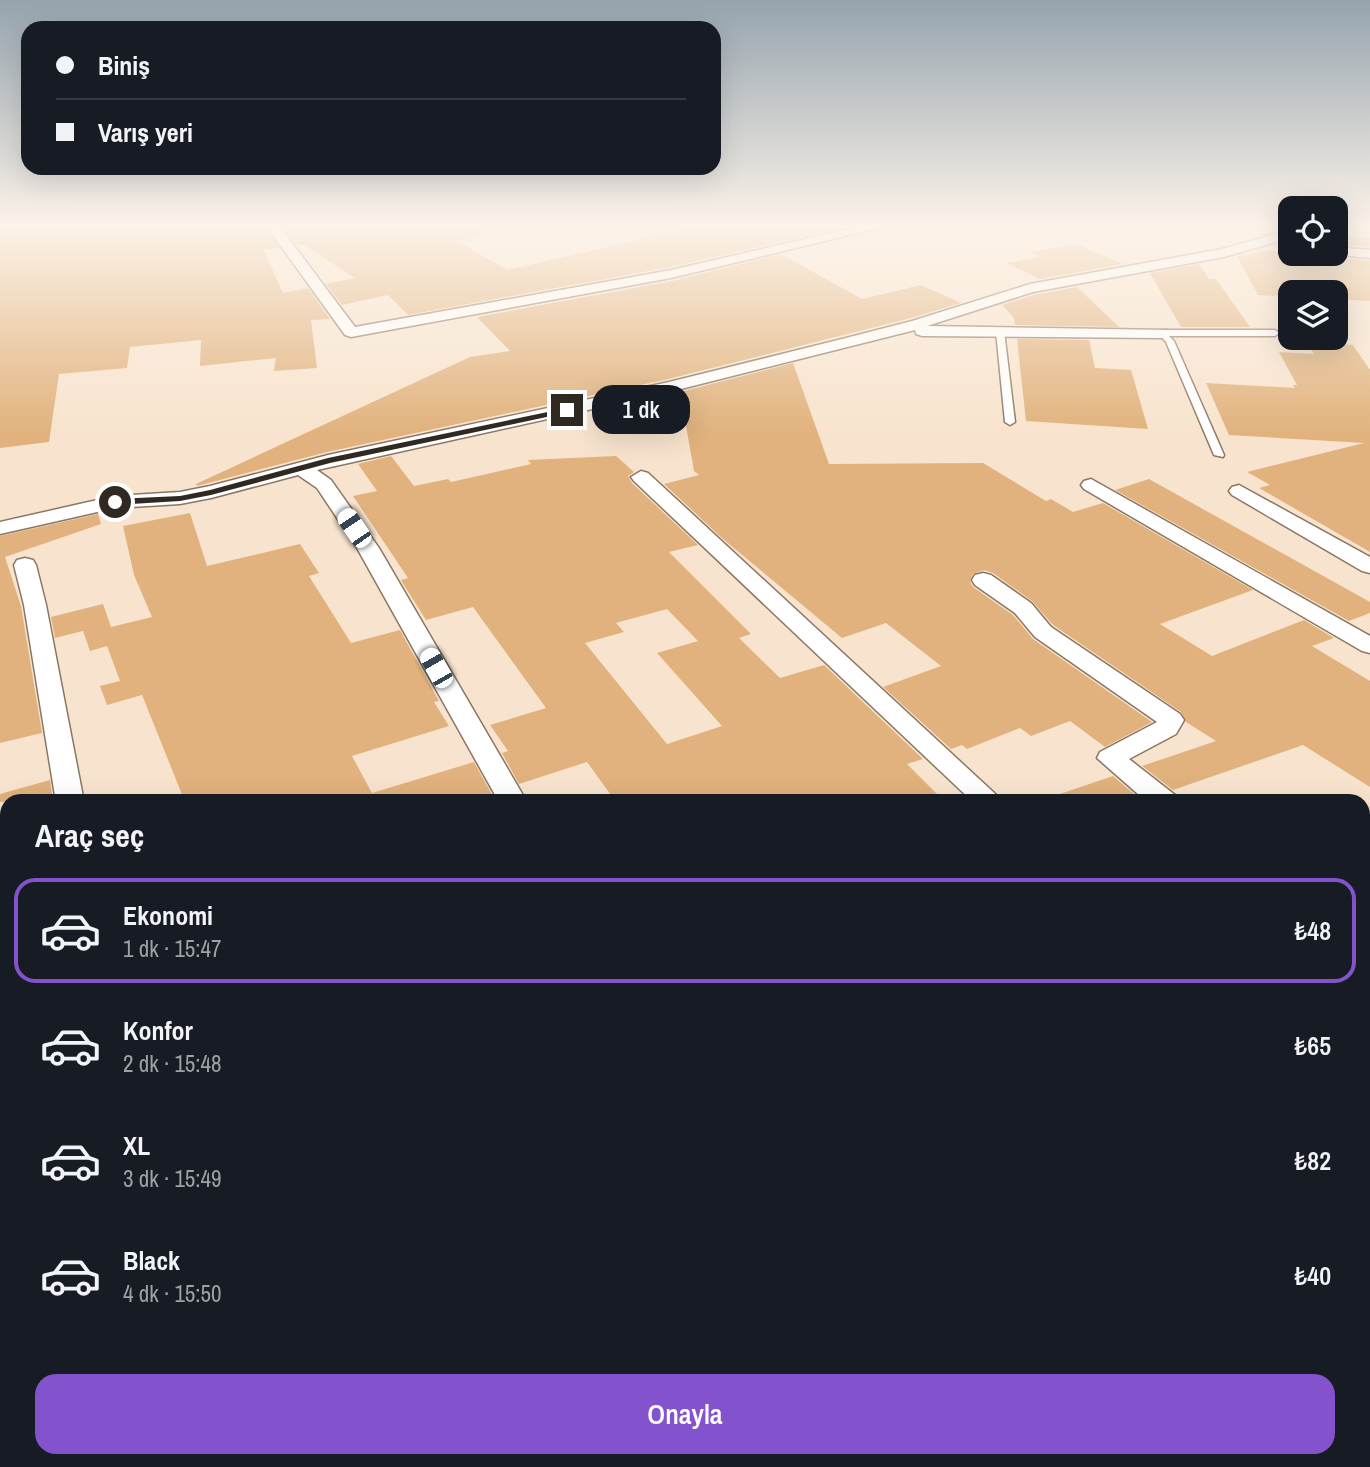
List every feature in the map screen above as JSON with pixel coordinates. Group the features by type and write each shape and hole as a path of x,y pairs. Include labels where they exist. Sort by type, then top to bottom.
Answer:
{"street":[{"path":"324,295 351,332 553,295"},
{"path":"0,528 115,502 201,494 301,467 669,387 894,330 1006,295"},
{"path":"894,330 1162,333"},
{"path":"301,467 324,484 368,548 508,794"},
{"path":"641,477 981,794"},
{"path":"1091,485 1370,646"},
{"path":"1239,491 1370,566"},
{"path":"24,565 35,606 69,794"},
{"path":"983,580 1023,608 1043,632 1171,719 1167,728 1110,758 1155,794"}],"lane":[{"path":"1000,331 1010,422"},
{"path":"1162,333 1275,333"},
{"path":"1162,333 1170,341 1219,455"}],"building":[{"path":"0,295 313,295 330,319 311,320 317,368 274,371 276,358 200,366 201,340 130,347 127,368 59,374 49,442 0,448"},
{"path":"335,295 386,295 342,305"},
{"path":"388,295 515,295 408,315"},
{"path":"594,295 856,295 862,299 877,295 944,295 961,303 668,379 327,452 197,486 196,484 470,357 510,351 477,317"},
{"path":"1033,295 1086,295 1119,327 1015,325 1014,318 1002,305"},
{"path":"1163,295 1228,295 1250,327 1181,327"},
{"path":"1348,295 1370,295 1370,301 1348,300"},
{"path":"1017,339 1089,340 1095,368 1131,370 1148,429 1026,421"},
{"path":"1348,345 1353,345 1370,370 1370,552 1259,488 1270,485 1247,472 1364,443 1229,435 1206,383 1295,388 1293,385 1297,385 1279,352 1314,354 1312,350 1348,350"},
{"path":"793,363 829,464 983,463 1046,501 1051,499 1073,512 1103,503 1253,590 1160,624 1212,656 1304,620 1334,638 1312,646 1370,681 1370,787 1303,745 1173,790 1142,766 1216,741 1186,722 1181,712 1053,625 1032,601 993,573 984,570 973,574 970,581 973,587 1013,615 1033,639 1152,722 1105,747 1070,721 1031,736 1020,728 967,749 962,745 951,749 883,687 941,666 886,623 842,638 723,539 664,484 699,475 694,471 680,392"},
{"path":"391,456 414,486 448,479 451,482 531,464 528,460 616,456 634,472 628,476 632,483 698,545 669,552 751,634 739,638 780,678 824,665 923,759 907,764 937,794 610,794 587,762 519,784 502,753 508,751 490,725 546,708 473,607 426,620 401,580 408,578 353,496 377,491 358,464","holes":["667,609 698,641 657,653 722,726 667,744 585,643 624,632 616,623"]},
{"path":"1149,479 1370,602 1370,613 1349,621 1115,490"},
{"path":"190,513 207,566 300,544 319,573 309,576 351,643 400,630 439,701 434,702 449,726 352,756 372,793 474,762 492,794 182,794 142,695 107,705 100,686 120,681 107,646 90,651 83,631 55,638 51,617 103,604 111,627 152,617 134,575 123,526"},
{"path":"98,514 101,524 5,557 21,606 42,733 0,743 0,536"},
{"path":"1113,776 1134,794 1060,794"},
{"path":"50,780 52,794 0,794"}],"route":[{"path":"115,502 180,498 211,492 301,467 567,410"}]}
